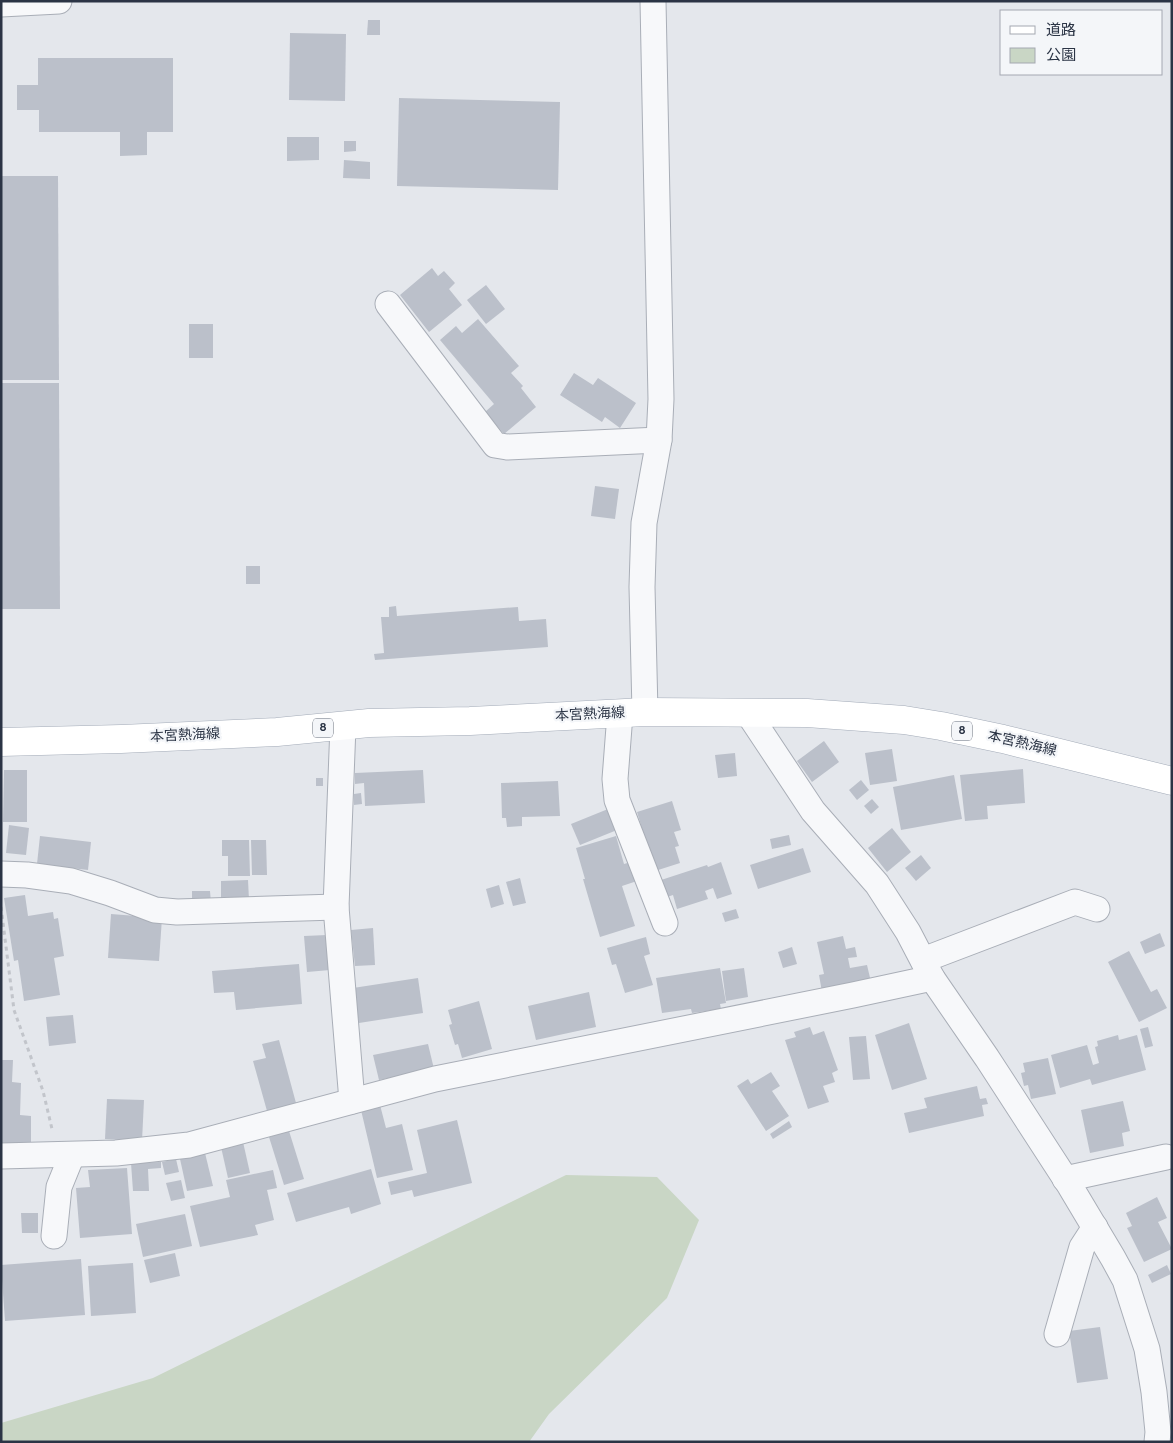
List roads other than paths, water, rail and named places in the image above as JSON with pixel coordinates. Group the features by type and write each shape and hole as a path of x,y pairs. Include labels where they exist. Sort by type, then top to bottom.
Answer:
{"main road":[{"name":"本宮熱海線","path":"1,742 257,733 368,723 470,721 632,713 806,713 904,720 1003,739 1172,781"}],"street":[{"path":"1,4 59,1"},
{"path":"653,1 661,389 659,440 644,523 642,586 632,713 615,779 617,800 665,923"},
{"path":"388,304 495,445 508,447 659,440"},
{"path":"748,713 813,811 878,884 908,932 927,969 987,1058 1095,1227 1125,1280 1136,1311 1147,1349 1162,1435"},
{"path":"343,726 336,906 352,1101"},
{"path":"1,874 71,880 155,910 177,912 336,906"},
{"path":"1,1156 116,1153 189,1145 436,1079 843,997 927,969 1075,902 1097,909"},
{"path":"54,1236 59,1187 66,1155"},
{"path":"1065,1179 1166,1157"},
{"path":"1057,1334 1082,1247 1095,1227"}]}
